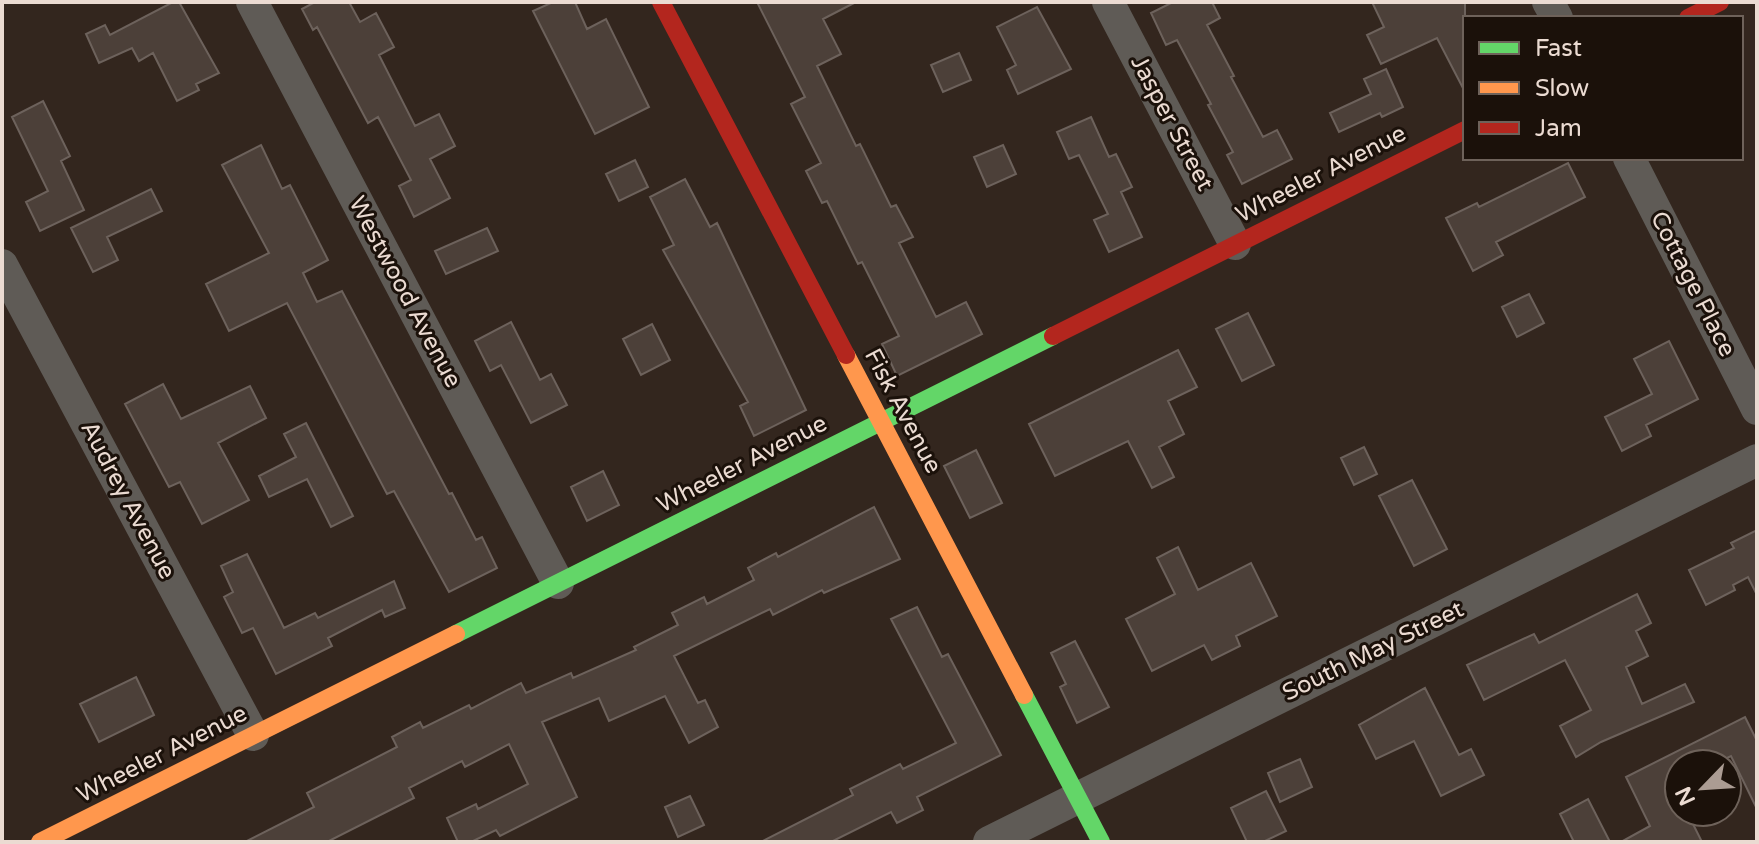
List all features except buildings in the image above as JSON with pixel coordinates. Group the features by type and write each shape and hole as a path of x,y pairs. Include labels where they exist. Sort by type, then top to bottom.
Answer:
{"street":[{"name":"Westwood Avenue","path":"252,2 558,583"},
{"name":"Fisk Avenue","path":"661,2 1101,842"},
{"name":"Jasper Street","path":"1108,2 1235,244"},
{"path":"1692,16 1720,2"},
{"name":"Wheeler Avenue","path":"40,842 1463,131"},
{"name":"Cottage Place","path":"1630,160 1757,409"},
{"name":"Audrey Avenue","path":"2,265 253,735"},
{"name":"South May Street","path":"989,842 1757,460"}],"traffic: fast":[{"path":"456,634 1053,336"},
{"path":"1024,695 1101,842"}],"traffic: slow":[{"path":"846,355 1024,695"},
{"path":"40,842 456,634"}],"traffic: jam":[{"path":"661,2 846,355"},
{"path":"1692,16 1720,2"},
{"path":"1053,336 1463,131"}]}
